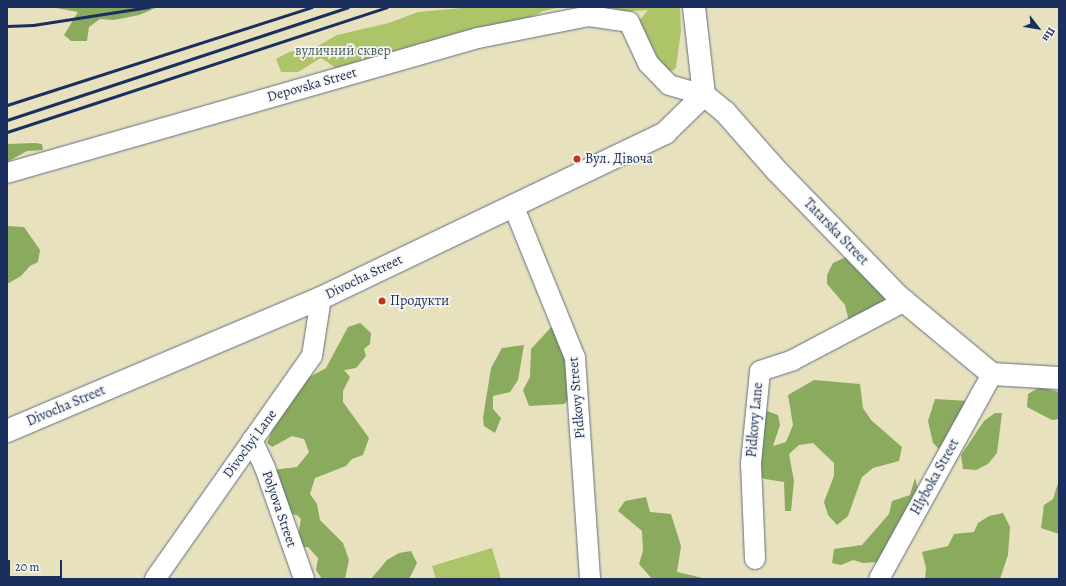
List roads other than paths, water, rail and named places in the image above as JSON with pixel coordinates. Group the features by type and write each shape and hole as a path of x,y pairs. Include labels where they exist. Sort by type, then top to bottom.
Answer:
{"main road":[{"path":"694,7 704,95"},
{"name":"Divocha Street","path":"7,431 321,298 513,204 665,133 704,95"},
{"name":"Tatarska Street","path":"704,95 725,112 776,170 905,301 992,374"},
{"path":"992,374 1059,378"}],"street":[{"name":"Depovska Street","path":"7,173 478,38 588,16 629,22 648,63 669,85 704,95"},
{"name":"Pidkovy Street","path":"513,204 575,358 590,579"},
{"name":"Divochyi Lane","path":"155,579 312,356 321,298"},
{"name":"Pidkovy Lane","path":"755,558 751,463 760,371 793,360 905,301"},
{"name":"Hlyboka Street","path":"879,579 992,374"},
{"name":"Polyova Street","path":"252,440 265,468 304,579"}],"railway":[{"path":"7,26 33,25 149,7"},
{"path":"7,105 312,7"},
{"path":"7,120 348,7"},
{"path":"7,132 387,7"}],"place":[{"name":"Вул. Дівоча","path":"577,159"},
{"name":"Продукти","path":"382,301"}],"park label":[{"name":"вуличний сквер","path":"343,51"}]}
